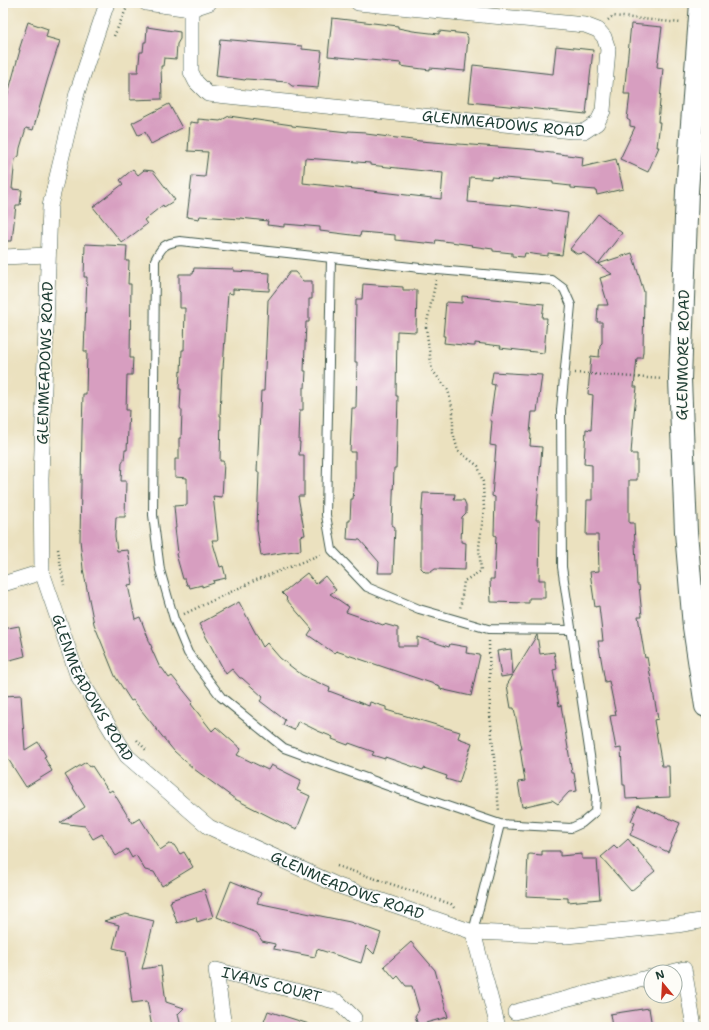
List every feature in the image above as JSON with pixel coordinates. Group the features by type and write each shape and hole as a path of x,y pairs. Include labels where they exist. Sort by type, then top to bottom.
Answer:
{"main road":[{"name":"GLENMORE ROAD","path":"701,3 687,191 680,380 686,532 694,627 706,706"}],"street":[{"name":"GLENMEADOWS ROAD","path":"107,3 77,93 50,206 41,480 42,572 77,674 127,756 209,827 339,886 473,932 566,936 677,926 706,920"},
{"path":"146,3 191,9 209,3"},
{"path":"358,3 585,25 598,30"},
{"name":"GLENMEADOWS ROAD","path":"191,9 191,72 196,82 208,94 572,131 584,131 597,123 603,111 608,48 604,37 598,30"},
{"path":"3,257 48,255"},
{"path":"3,584 42,572"},
{"path":"473,932 498,1027"},
{"path":"683,969 694,1027"},
{"name":"IVANS COURT","path":"224,1027 216,970 338,1002 354,1018"},
{"path":"515,1012 643,979"}],"lane":[{"path":"180,241 438,270 552,280 564,289 571,305 561,410 562,566 596,796 595,812 582,823 571,828 500,824 388,786 284,748 221,697 188,652 174,619 160,570 153,516 156,260 160,250 168,242 180,241"},
{"path":"331,258 326,515 332,550 367,587 419,609 488,629 572,630"},
{"path":"473,932 500,824"}],"path":[{"path":"598,30 613,16 672,22 699,27"},
{"path":"438,270 426,327 432,370 448,390 453,410 453,433 458,450 478,466 483,482 484,510 479,547 481,571 464,581 458,620"},
{"path":"564,372 680,380"},
{"path":"174,619 254,581 332,550"},
{"path":"488,629 490,714 500,824"}],"building":[{"path":"332,18 398,26 398,28 413,31 439,34 439,31 466,34 468,38 465,71 430,68 430,70 400,66 401,63 328,56"},
{"path":"28,22 48,29 46,37 60,41 33,130 26,128 19,156 15,159 12,189 22,190 20,205 16,205 12,241 3,241 3,112"},
{"path":"631,24 662,27 657,67 663,68 658,122 660,122 657,147 659,147 648,172 620,159 635,127 630,126 630,121 627,119 630,94 624,94"},
{"path":"147,27 180,32 180,39 177,44 176,59 164,58 163,66 161,66 162,99 130,100 130,72 138,72 140,52 143,52 144,42 146,42"},
{"path":"220,39 302,46 302,49 322,51 318,88 292,86 287,82 245,80 216,76"},
{"path":"556,46 593,50 586,114 469,102 473,65 553,74"},
{"path":"169,104 182,128 151,144 145,132 138,135 132,123"},
{"path":"229,116 292,126 348,132 366,132 366,134 420,141 536,150 583,157 582,167 616,159 623,189 597,195 596,190 571,188 571,186 553,184 553,182 491,177 491,179 470,177 468,202 519,206 568,213 562,255 548,253 548,256 525,253 524,257 512,256 512,253 493,251 493,249 471,246 472,245 436,240 435,244 395,240 395,235 361,232 360,236 320,231 320,227 284,224 284,227 267,225 268,221 200,216 199,219 187,217 192,176 205,177 208,152 188,151 190,122 198,123 198,119 220,121","holes":["305,158 370,163 370,165 443,173 441,199 303,183"]},
{"path":"133,169 138,175 144,170 153,171 175,200 164,207 163,205 144,220 147,224 122,243 93,207 123,184 120,180"},
{"path":"598,214 622,233 598,264 584,253 577,254 570,249"},
{"path":"85,244 127,246 126,261 129,261 128,284 131,284 130,358 133,358 132,375 127,375 126,410 129,410 127,450 125,450 124,460 122,463 121,481 126,481 125,517 116,517 115,536 117,551 128,550 133,584 128,585 135,619 140,617 160,668 162,668 169,678 172,676 193,702 191,704 212,731 216,727 241,749 237,755 268,770 271,765 301,780 297,790 310,796 297,829 235,799 194,769 174,751 133,700 131,701 115,676 94,624 83,569 80,540 83,394 86,394 87,351 84,351 87,277 84,277"},
{"path":"632,253 644,292 643,352 642,358 637,358 634,387 637,387 631,454 637,454 637,480 629,480 629,523 634,523 637,585 639,585 642,616 638,616 658,719 654,720 662,766 669,766 670,797 626,799 625,785 623,785 621,748 616,749 610,716 616,715 609,681 605,682 598,641 603,641 599,606 595,607 590,572 599,571 598,535 586,535 587,500 592,500 592,465 584,464 586,429 591,430 593,395 588,394 591,356 599,357 600,345 602,343 602,322 597,322 598,305 608,305 600,278 612,274 598,264"},
{"path":"194,268 234,269 234,271 270,273 269,291 233,289 233,294 228,293 220,416 220,461 223,461 224,463 222,497 213,496 218,540 212,540 220,567 223,566 226,578 213,581 214,583 202,587 202,585 190,588 185,579 183,579 176,554 178,553 174,506 187,505 187,478 175,477 175,459 179,459 179,438 181,438 182,411 180,408 181,389 179,389 182,350 184,350 185,308 180,308 179,274 193,274"},
{"path":"290,272 295,272 303,281 312,281 312,299 309,299 309,322 306,322 304,371 306,371 305,388 303,388 303,410 300,410 299,442 299,455 304,455 304,496 298,496 305,535 300,536 301,550 261,556 257,529 259,472 257,472 261,391 264,391 268,300"},
{"path":"363,284 403,287 403,290 417,290 416,332 397,331 396,396 398,396 396,468 394,468 392,525 395,527 393,573 378,573 379,562 360,540 347,539 348,521 350,521 351,499 353,499 355,480 355,452 350,452 352,408 356,408 356,299 362,299"},
{"path":"462,296 544,304 542,318 547,318 544,353 500,348 501,346 475,343 475,346 472,346 444,343 445,336 443,336 446,302 462,303"},
{"path":"493,372 542,375 537,412 532,412 530,446 542,447 536,520 540,520 539,580 545,580 545,598 529,598 529,603 491,602 490,579 494,579 496,536 494,535 495,497 492,496 496,446 490,445 492,421 490,421 495,385 491,384"},
{"path":"423,493 455,494 454,500 464,500 466,505 466,513 462,517 461,542 466,543 465,570 435,569 431,572 425,572 421,568 421,521"},
{"path":"307,573 316,584 325,576 336,590 330,594 349,607 346,612 383,625 398,628 398,646 418,646 418,637 449,647 450,644 467,647 466,653 480,655 471,696 440,689 440,686 336,651 334,653 308,635 312,629 282,593"},
{"path":"239,602 263,647 267,643 280,658 302,675 330,688 329,691 369,706 370,702 386,707 386,710 460,732 458,738 472,743 459,783 446,779 447,776 424,768 423,770 385,757 385,759 372,755 374,752 349,743 348,745 332,739 333,737 298,721 294,730 283,725 285,720 260,701 263,697 242,678 240,678 232,669 226,674 199,624"},
{"path":"19,626 25,656 3,662 3,629"},
{"path":"537,635 540,654 554,652 557,669 553,670 559,706 561,705 572,773 574,773 577,791 569,792 558,804 552,800 522,807 518,782 525,781 520,749 522,749 514,708 511,708 507,685 513,675 501,677 497,651 511,649 513,674"},
{"path":"21,695 25,750 38,742 52,771 26,787 3,751 3,696"},
{"path":"86,762 90,767 92,766 109,792 112,790 132,823 140,818 160,850 169,844 174,845 180,854 184,852 193,867 162,886 154,872 145,870 136,855 132,858 127,849 116,856 102,834 93,839 85,826 60,823 85,807 65,775"},
{"path":"638,805 680,823 668,852 630,835 635,823 631,821"},
{"path":"628,839 655,871 631,891 601,857 614,846 617,849"},
{"path":"542,851 560,851 560,856 582,854 582,859 597,859 600,899 568,902 568,898 526,896 528,855 542,855"},
{"path":"231,881 261,893 257,903 350,922 381,933 374,954 366,946 361,963 317,949 315,957 274,949 275,944 262,941 257,933 217,917"},
{"path":"204,889 213,917 197,922 196,917 177,923 170,902 172,901 171,900"},
{"path":"126,914 154,921 142,969 161,966 166,1002 184,1008 178,1014 181,1027 152,1027 147,1001 132,1003 126,951 113,948 119,925 104,921"},
{"path":"411,942 435,970 448,1017 418,1025 415,1016 419,1010 412,986 406,986 398,976 395,979 384,966"},
{"path":"649,1008 652,1027 612,1027 610,1014"},
{"path":"268,1011 309,1024 309,1027 262,1027"}]}
